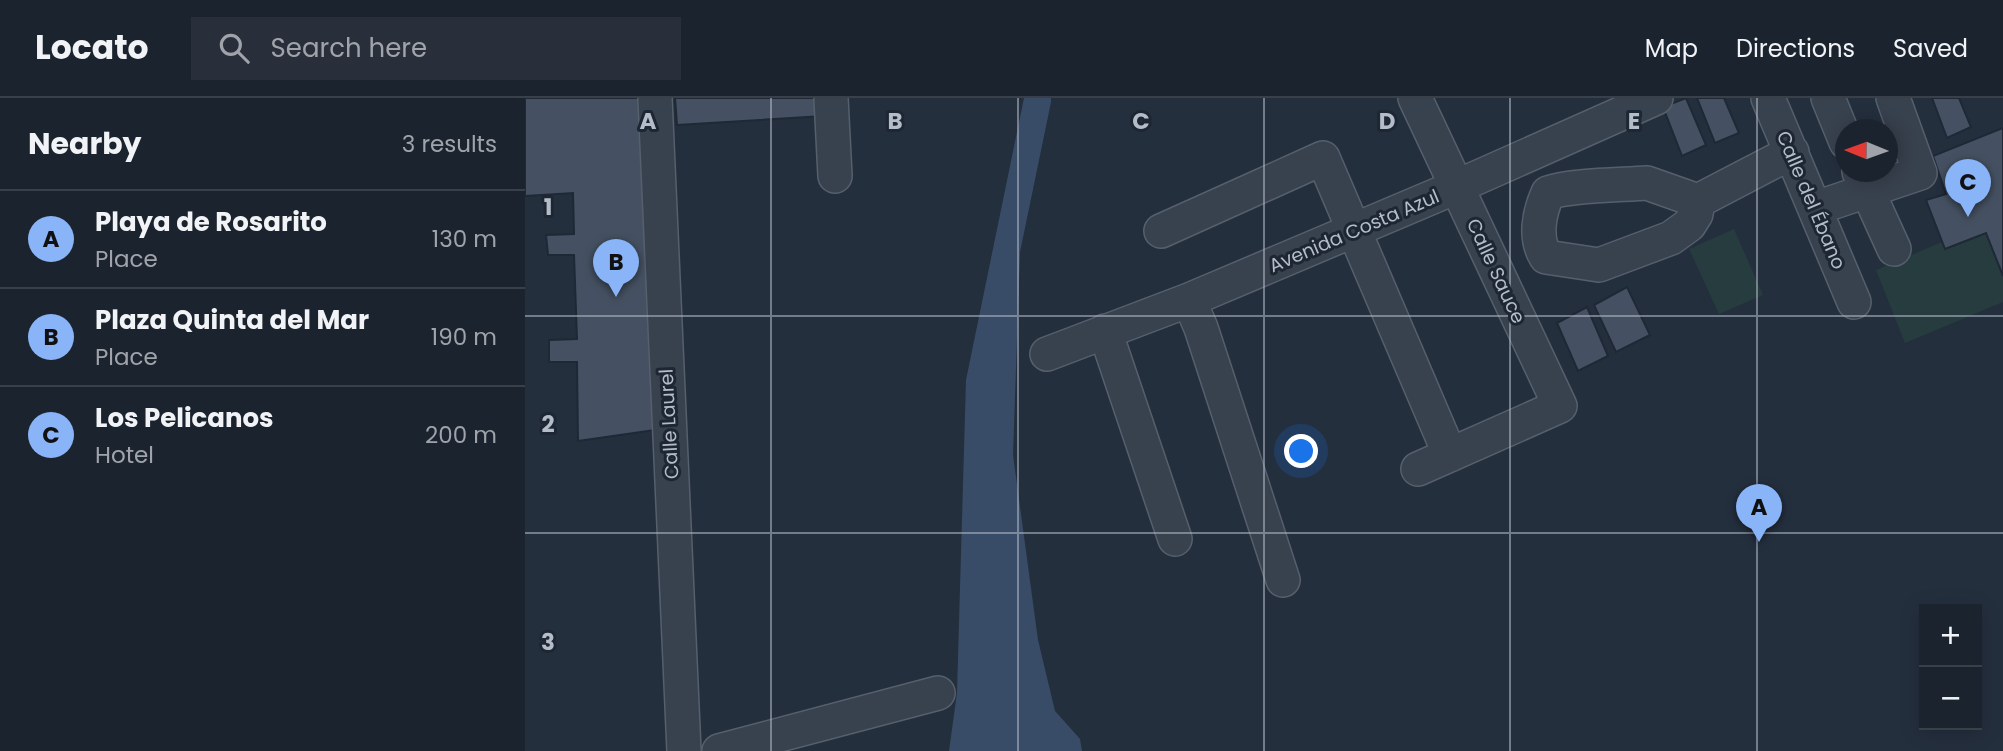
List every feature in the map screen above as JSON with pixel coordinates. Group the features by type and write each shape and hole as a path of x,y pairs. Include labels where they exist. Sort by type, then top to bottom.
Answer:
{"street":[{"name":"Calle Laurel","path":"655,98 684,751"},
{"path":"831,98 835,176"},
{"name":"Calle Sauce","path":"1415,98 1560,406 1450,455"},
{"name":"Avenida Costa Azul","path":"1047,354 1189,300 1351,232 1656,98"},
{"name":"Calle del Ébano","path":"1768,98 1854,302"},
{"path":"1828,98 1837,119"},
{"path":"1893,98 1920,173 1898,176"},
{"path":"1698,201 1792,152"},
{"path":"1161,231 1323,158 1351,232 1450,455 1418,469"},
{"path":"1815,208 1861,182"},
{"path":"1863,182 1894,249"},
{"path":"1189,300 1201,328 1283,580"},
{"path":"1105,331 1175,539"},
{"path":"719,751 938,693"}],"green space":[{"path":"1734,229 1763,295 1719,314 1689,249"},
{"path":"1986,233 2003,276 2003,302 1905,343 1876,270 1942,242 1945,249"}],"water":[{"path":"1024,98 1051,98 1051,102 1020,252 1013,455 1038,640 1055,711 1080,739 1082,751 949,751 957,693 966,380"}],"building":[{"path":"525,98 639,98 669,428 578,441 577,362 549,362 549,340 577,339 574,255 548,255 546,235 574,234 573,193 525,196"},
{"path":"675,98 824,98 824,116 677,125"},
{"path":"1686,98 1706,145 1682,156 1663,107"},
{"path":"1697,98 1724,98 1739,133 1715,143"},
{"path":"1932,98 1959,98 1971,127 1947,138"},
{"path":"2003,128 2003,276 1986,233 1945,249 1926,200 1946,194 1933,156"},
{"path":"1627,287 1650,335 1616,352 1594,305"},
{"path":"1587,307 1608,356 1578,371 1557,323"}],"place":[{"name":"Los Pelicanos","path":"1968,217"},
{"name":"Plaza Quinta del Mar","path":"616,297"},
{"name":"Playa de Rosarito","path":"1759,542"}]}
